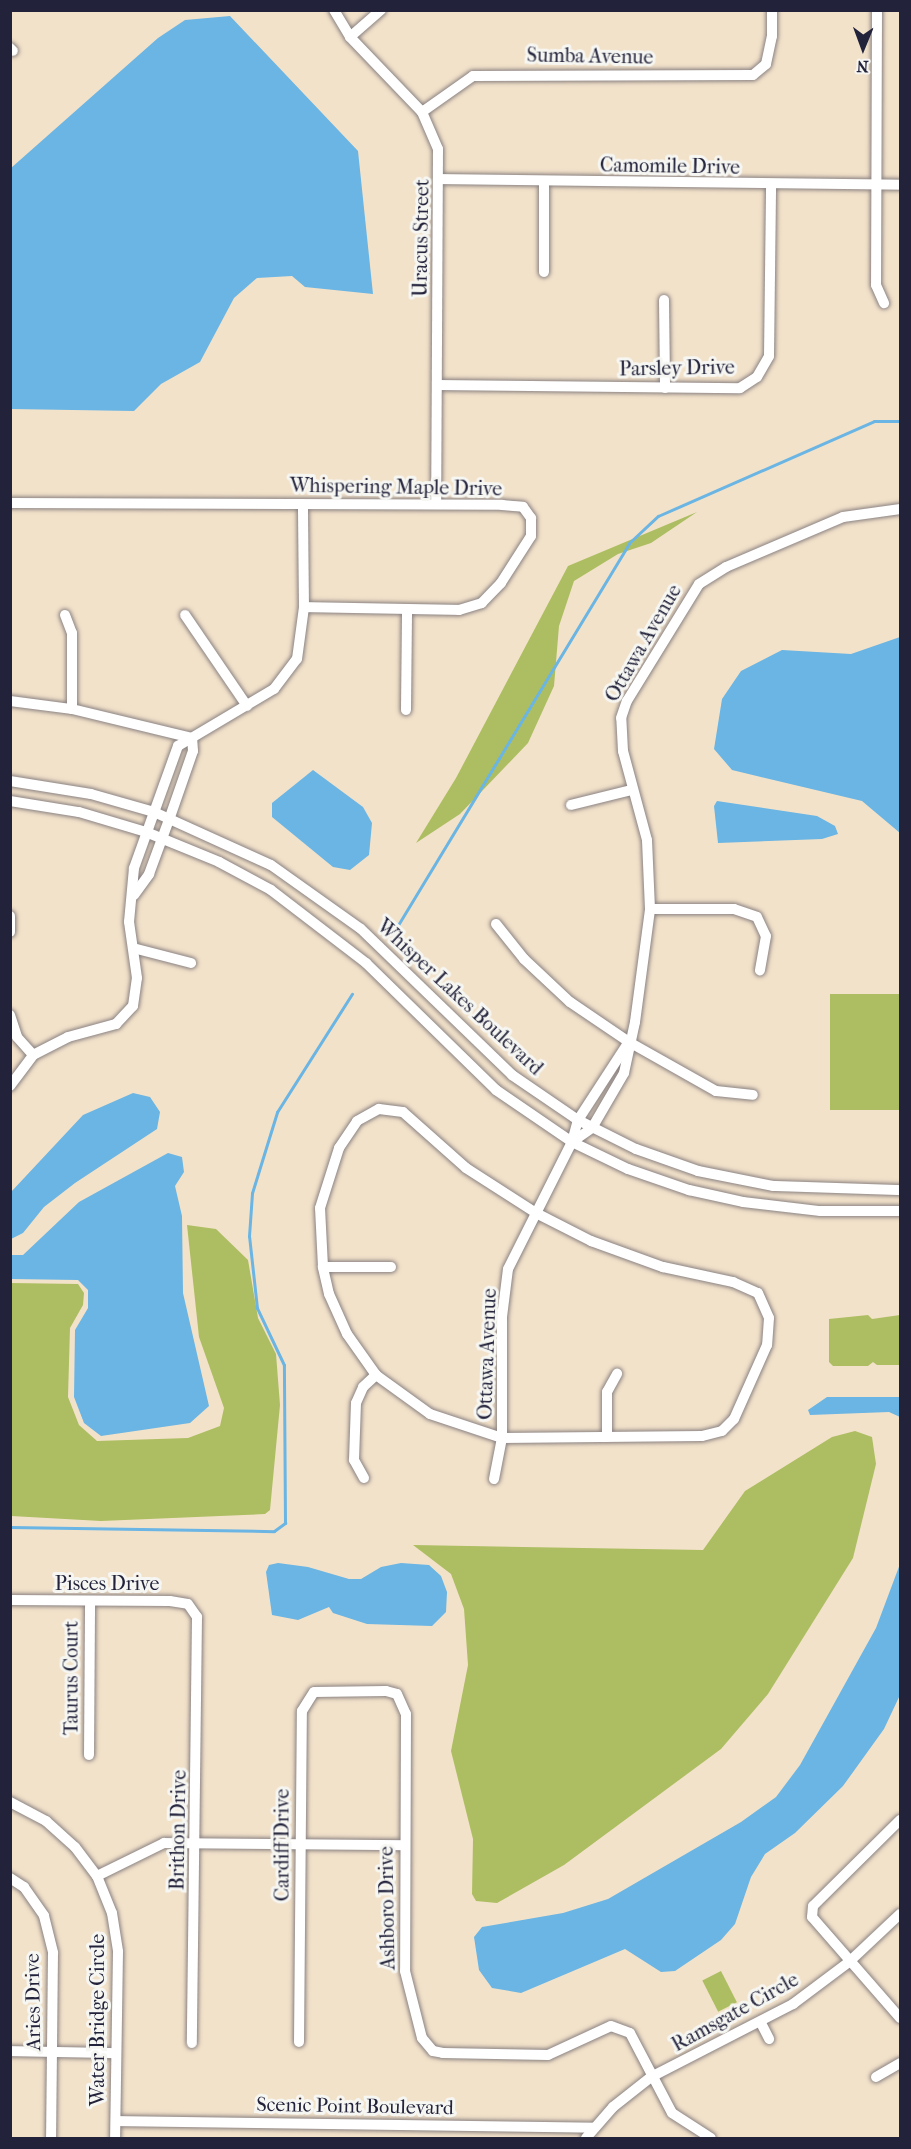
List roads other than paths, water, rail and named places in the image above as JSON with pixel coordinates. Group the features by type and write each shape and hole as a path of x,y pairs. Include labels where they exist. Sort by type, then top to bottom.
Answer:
{"street":[{"name":"Uracus Street","path":"334,10 350,37 422,112 438,149 440,179 436,503"},
{"path":"350,37 381,10"},
{"name":"Sumba Avenue","path":"422,112 473,76 753,75 766,64 772,10"},
{"path":"877,10 876,285 884,303"},
{"name":"Camomile Drive","path":"440,179 900,185"},
{"path":"544,182 544,272"},
{"name":"Parsley Drive","path":"437,385 740,387 758,377 769,356 771,185"},
{"path":"664,300 665,388"},
{"name":"Whispering Maple Drive","path":"10,502 436,503 523,507 531,518 531,536 501,583 482,603 459,610 304,607"},
{"path":"10,1086 33,1055 68,1037 116,1024 133,1006 137,978 129,922 134,895 134,868 178,746 274,689 297,659 304,607 303,504"},
{"name":"Ottawa Avenue","path":"572,1142 592,1128 624,1074 635,1022 650,909 647,840 631,790 621,718 627,700 699,584 726,567 843,517 900,509"},
{"path":"406,710 407,610"},
{"path":"65,615 72,633 72,709"},
{"path":"185,615 247,706"},
{"path":"10,701 72,709 192,738"},
{"path":"134,895 149,874 170,818 193,751 192,738"},
{"name":"Whisper Lakes Boulevard","path":"10,781 91,794 154,812 271,865 314,893 361,929 512,1075 592,1128 667,1161 733,1180 807,1190 900,1190"},
{"path":"572,805 631,790"},
{"name":"Whisper Lakes Boulevard","path":"10,801 79,812 146,832 219,862 271,890 321,926 366,963 496,1090 572,1142 648,1176 743,1202 820,1211 900,1211"},
{"path":"650,909 734,909 757,917 766,936 760,970"},
{"path":"10,916 10,932"},
{"path":"496,924 524,959 570,1002 629,1042 716,1091 753,1095"},
{"path":"133,948 191,963"},
{"path":"10,1015 17,1037 33,1055"},
{"name":"Ottawa Avenue","path":"494,1479 502,1438 502,1317 508,1269 572,1142 578,1120 629,1042"},
{"path":"380,1109 403,1112 465,1168 536,1213 612,1249 758,1293 769,1318 767,1345 734,1419 722,1431 702,1436 502,1438 430,1414 376,1375 347,1334 329,1294 323,1267 320,1208 339,1148 357,1121 380,1109"},
{"path":"885,1211 887,1190"},
{"path":"323,1267 391,1267"},
{"path":"607,1437 607,1392 617,1374"},
{"path":"364,1478 354,1460 356,1403 363,1387 376,1375"},
{"name":"Pisces Drive","path":"10,1600 171,1601 188,1604 197,1617"},
{"name":"Taurus Court","path":"89,1755 90,1602"},
{"name":"Brithon Drive","path":"192,2043 197,1617"},
{"name":"Cardiff Drive","path":"299,2042 302,1711 305,1701 314,1692 354,1690"},
{"name":"Ashboro Drive","path":"354,1690 386,1690 397,1694 404,1703 405,1971 422,2038 433,2051 548,2055 611,2026 630,2033 651,2077 677,2118 711,2139"},
{"name":"Water Bridge Circle","path":"10,1802 57,1829 97,1876 117,1938 115,2139"},
{"path":"900,1820 813,1906 817,1925 900,2018"},
{"path":"97,1876 158,1844 196,1842 404,1845"},
{"name":"Aries Drive","path":"10,1878 24,1887 44,1916 53,1953 51,2139"},
{"name":"Ramsgate Circle","path":"586,2139 613,2107 651,2077 761,2022 807,1995 849,1962 900,1914"},
{"path":"761,2022 770,2038"},
{"path":"10,2051 116,2053"},
{"path":"876,2077 900,2063"},
{"name":"Scenic Point Boulevard","path":"116,2121 593,2128"}],"water":[{"path":"230,16 358,151 373,294 305,287 292,276 257,278 234,298 200,362 161,384 134,411 11,409 11,168 158,38 185,20"},
{"path":"900,637 900,833 862,801 732,770 714,749 722,699 741,671 782,650 851,654"},
{"path":"313,770 363,807 372,823 369,855 350,870 333,867 272,817 272,803"},
{"path":"717,801 817,816 835,826 838,834 822,839 718,843 714,806"},
{"path":"133,1093 150,1097 160,1112 157,1129 75,1183 44,1207 23,1233 11,1239 11,1192 83,1115"},
{"path":"168,1153 182,1157 184,1172 175,1186 182,1216 183,1293 209,1406 190,1423 101,1436 84,1423 74,1397 75,1330 88,1308 88,1290 78,1280 11,1279 11,1255 23,1255 79,1202"},
{"path":"827,1397 900,1397 900,1417 889,1412 810,1415 808,1410"},
{"path":"278,1563 308,1567 349,1579 361,1579 381,1567 401,1563 429,1565 441,1576 447,1592 446,1612 432,1626 367,1624 333,1613 329,1607 298,1620 272,1615 266,1572 269,1565"},
{"path":"900,1564 900,1695 884,1729 843,1786 795,1833 765,1854 751,1877 735,1924 721,1940 675,1971 661,1972 625,1949 521,1993 492,1988 479,1970 474,1937 482,1927 563,1913 608,1899 741,1822 776,1797 800,1765 876,1628"}],"waterway":[{"path":"398,925 629,543 658,516 874,421 900,421"},
{"path":"10,1527 274,1531 285,1523 284,1365 257,1308 249,1236 252,1193 277,1112 352,994"}]}
